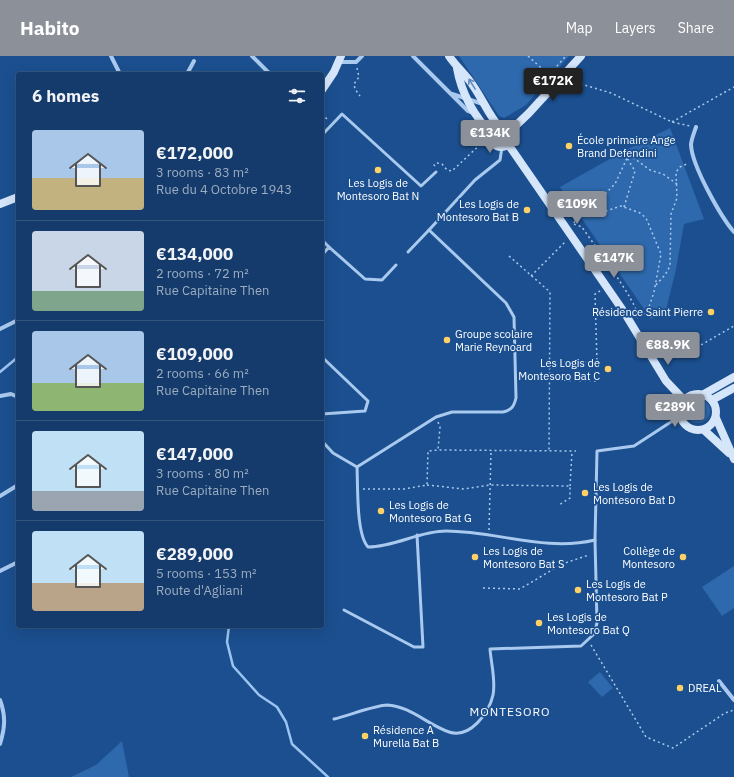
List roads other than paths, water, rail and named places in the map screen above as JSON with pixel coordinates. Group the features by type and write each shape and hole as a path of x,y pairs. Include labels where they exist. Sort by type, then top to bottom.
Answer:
{"main road":[{"path":"449,56 456,67 470,80 500,128 509,132"},
{"path":"509,132 529,113 581,56"},
{"path":"324,87 340,59"},
{"path":"456,67 467,99 475,114 492,135 493,143 505,146 572,235 607,287 634,321 666,381 684,400"},
{"path":"492,135 500,128"},
{"path":"505,146 510,138 509,132"},
{"path":"0,204 16,198"},
{"path":"734,378 704,394 693,394 684,400 680,411 680,416 687,426 692,429 704,430 721,444 734,459"},
{"path":"712,400 734,388"},
{"path":"704,394 712,400 716,406 716,418 734,459"},
{"path":"704,430 711,425 716,418"}],"street":[{"path":"111,56 119,72"},
{"path":"252,56 268,72"},
{"path":"340,59 356,62 362,56"},
{"path":"413,56 468,111 475,114"},
{"path":"188,72 194,61"},
{"path":"451,94 484,104"},
{"path":"696,127 691,144 694,160 724,221 734,232"},
{"path":"0,329 16,321"},
{"path":"0,396 11,394 16,396"},
{"path":"0,496 16,486"},
{"path":"0,571 16,563"},
{"path":"719,681 734,700"},
{"path":"0,700 4,710 6,727 0,744"}],"lane":[{"path":"324,133 342,114 421,186 436,172"},
{"path":"408,252 475,180 500,160 505,146"},
{"path":"357,467 436,417 452,412 504,412 510,411 514,406 516,398 514,317 506,303 429,230"},
{"path":"324,242 365,279 382,280 396,265"},
{"path":"324,253 329,247"},
{"path":"324,359 368,401 365,411 324,414"},
{"path":"334,719 386,705 403,708 450,732 460,733 474,726 488,709 493,694 490,649 580,646 588,640 594,634 596,623 595,540 597,451 634,446 680,416"},
{"path":"324,443 333,453 357,467"},
{"path":"357,467 361,528 364,542 368,547 378,547 417,535 444,531 489,534 546,544 595,540"},
{"path":"344,610 414,647 423,647 417,535"}],"waterway":[{"path":"0,372 16,359"},
{"path":"229,628 227,642 233,666 259,695 277,707 286,722 292,744 328,777"}],"place":[{"name":"École primaire Ange Brand Defendini","path":"569,146"},
{"name":"Les Logis de Montesoro Bat N","path":"378,170"},
{"name":"Les Logis de Montesoro Bat B","path":"527,210"},
{"name":"Résidence Saint Pierre","path":"711,312"},
{"name":"Groupe scolaire Marie Reynoard","path":"447,340"},
{"name":"Les Logis de Montesoro Bat C","path":"608,369"},
{"name":"Les Logis de Montesoro Bat D","path":"585,493"},
{"name":"Les Logis de Montesoro Bat G","path":"381,511"},
{"name":"Les Logis de Montesoro Bat S","path":"475,557"},
{"name":"Collège de Montesoro","path":"683,557"},
{"name":"Les Logis de Montesoro Bat P","path":"578,590"},
{"name":"Les Logis de Montesoro Bat Q","path":"539,623"},
{"name":"DREAL","path":"680,688"},
{"name":"Résidence A Murella Bat B","path":"365,736"}],"district":[{"name":"MONTESORO","path":"510,712"}]}
